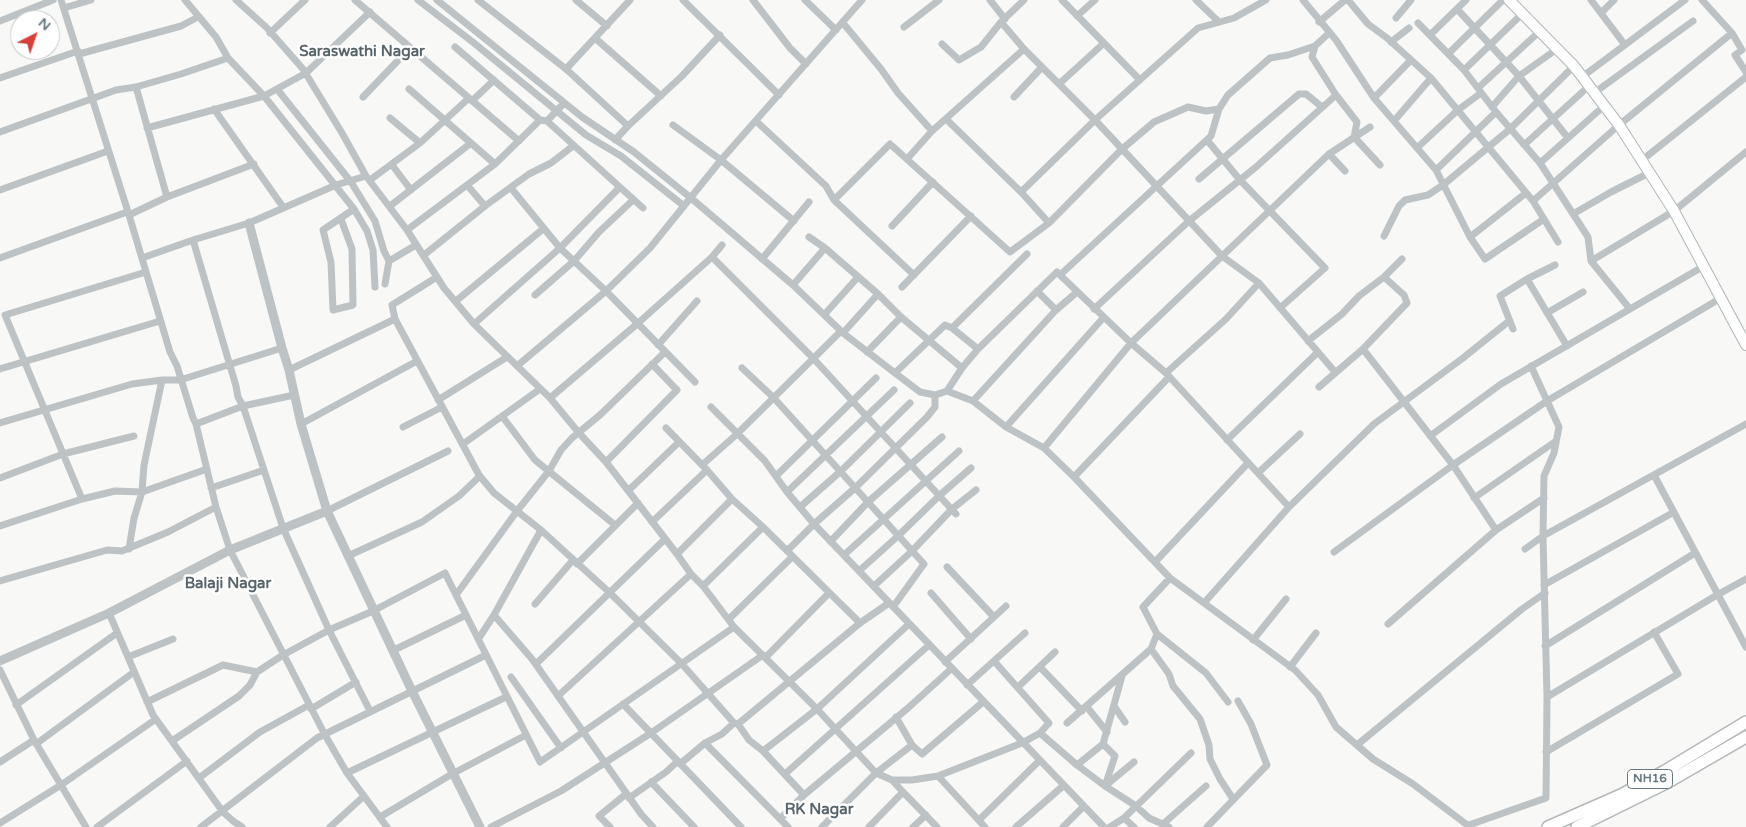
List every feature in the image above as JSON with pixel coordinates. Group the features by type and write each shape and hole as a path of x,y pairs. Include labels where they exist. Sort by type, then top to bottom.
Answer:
{"highway":[{"name":"NH16","path":"1548,827 1621,795 1746,722"},
{"name":"NH16","path":"1577,827 1668,782 1746,737"}],"main road":[{"path":"1509,0 1574,66 1619,125 1674,211 1746,345"}],"street":[{"path":"0,21 53,0"},
{"path":"61,0 93,98 160,321 196,424 216,507 230,550 325,735 347,773 387,827"},
{"path":"64,8 91,0"},
{"path":"236,0 270,33 306,74 368,178 407,230 437,277 474,324 550,398 606,462 666,538 691,574 729,619 734,628 765,656 817,709 876,773 892,780 937,827"},
{"path":"270,33 305,0"},
{"path":"355,0 364,3 370,12 410,48 519,141"},
{"path":"418,0 474,43 556,111 586,134 621,156 684,206"},
{"path":"437,0 564,103 634,152 691,198 793,284 842,332 920,392 934,394 947,391 973,402 1006,427 1044,448 1170,578 1290,667 1318,695 1336,727 1373,759 1413,784 1469,826 1546,798 1544,476 1554,453 1558,427 1531,366"},
{"path":"478,0 566,69 628,126"},
{"path":"576,0 607,26"},
{"path":"566,69 630,0"},
{"path":"683,0 779,95"},
{"path":"753,0 790,48 806,64"},
{"path":"805,0 836,30"},
{"path":"517,366 606,291 650,248 721,160 860,2 852,0"},
{"path":"904,27 939,0"},
{"path":"990,0 1024,49 1095,120 1222,256 1259,283 1335,372"},
{"path":"942,44 959,60 981,47 1024,0"},
{"path":"1062,0 1140,80"},
{"path":"1077,16 1095,0"},
{"path":"1196,0 1219,22"},
{"path":"1021,192 1095,120 1198,28 1234,18 1266,0"},
{"path":"1303,0 1319,22 1336,40 1374,98 1436,170 1470,237 1485,259 1544,219"},
{"path":"1319,22 1346,0 1368,24 1431,78 1533,201 1558,242"},
{"path":"1396,18 1411,0"},
{"path":"1430,35 1466,0"},
{"path":"1449,54 1503,0"},
{"path":"1591,0 1624,45"},
{"path":"1600,13 1614,0"},
{"path":"1582,77 1685,0"},
{"path":"1702,0 1732,33 1742,50 1735,55 1746,72"},
{"path":"189,2 198,17 216,37 228,58 264,96 354,209 367,231 373,250 375,287"},
{"path":"1457,8 1539,99 1552,119 1568,138"},
{"path":"147,128 264,96 306,74 370,12"},
{"path":"1464,70 1522,14"},
{"path":"0,78 78,52 181,26 198,17"},
{"path":"1524,144 1552,119 1591,90 1692,22"},
{"path":"842,23 882,69 898,93 932,130"},
{"path":"1418,23 1464,70 1510,129 1540,163 1588,237 1591,261 1630,309"},
{"path":"1391,42 1409,28"},
{"path":"1418,147 1540,31"},
{"path":"1060,274 1211,136 1218,109 1228,95 1270,58 1288,55 1315,46 1329,33"},
{"path":"1533,201 1619,125 1732,33"},
{"path":"615,140 682,76 720,36"},
{"path":"596,38 661,96"},
{"path":"1059,84 1104,43"},
{"path":"1315,46 1312,57 1336,95 1357,122 1354,137"},
{"path":"455,47 543,120 643,208"},
{"path":"363,97 410,48"},
{"path":"907,159 932,130 1024,49"},
{"path":"1436,170 1476,131 1519,76 1557,49"},
{"path":"0,132 116,90 136,87 228,58"},
{"path":"1374,98 1411,60"},
{"path":"1384,236 1399,206 1405,200 1428,195 1443,185 1510,129 1574,66"},
{"path":"1014,97 1042,67"},
{"path":"1641,161 1746,77"},
{"path":"1394,121 1431,78"},
{"path":"142,258 249,223 336,185 368,178 392,165 494,80"},
{"path":"136,87 167,197"},
{"path":"276,89 351,182 375,221 389,261 385,284"},
{"path":"409,89 495,164"},
{"path":"1199,179 1298,94 1306,94 1322,107"},
{"path":"1094,309 1189,222 1240,180 1336,95"},
{"path":"407,230 495,164 564,103"},
{"path":"1540,163 1604,106"},
{"path":"834,200 890,144 1010,252 1049,223 1121,150 1154,122 1188,107 1206,111 1218,109"},
{"path":"214,109 284,207"},
{"path":"390,118 420,143"},
{"path":"946,119 1021,192 1049,223"},
{"path":"756,121 826,186 834,200 914,275"},
{"path":"673,125 721,160 794,221"},
{"path":"1044,448 1131,343 1329,154 1370,127"},
{"path":"1354,137 1380,166"},
{"path":"1207,140 1240,180 1324,268 1280,308"},
{"path":"390,206 471,144"},
{"path":"424,255 485,206 530,174 552,163 573,146"},
{"path":"0,190 108,152"},
{"path":"1591,261 1674,211 1746,152"},
{"path":"1329,154 1345,171"},
{"path":"0,258 128,214 254,164"},
{"path":"392,165 411,190"},
{"path":"1573,214 1649,173"},
{"path":"892,226 933,182"},
{"path":"467,185 485,206"},
{"path":"511,188 560,248 606,291 695,382"},
{"path":"474,324 560,248 619,188"},
{"path":"1470,237 1526,193"},
{"path":"535,295 574,261 599,232 633,200"},
{"path":"762,259 809,202"},
{"path":"341,219 352,249 353,305 334,310 331,262 323,230 354,209"},
{"path":"902,287 971,216"},
{"path":"249,223 289,370 301,424 327,511 392,651 480,827"},
{"path":"456,301 543,229"},
{"path":"809,237 878,294 900,316 962,368"},
{"path":"193,240 238,397 243,406 283,528 329,630 370,712"},
{"path":"389,261 416,245"},
{"path":"550,398 638,324 712,257 722,245"},
{"path":"793,284 824,248"},
{"path":"952,328 1028,254"},
{"path":"712,257 853,400 954,512"},
{"path":"1308,341 1342,314 1359,296 1384,277 1402,259"},
{"path":"1512,328 1500,296 1527,279 1555,265"},
{"path":"1430,436 1500,384 1704,266"},
{"path":"82,499 5,315 146,272"},
{"path":"947,391 962,368 978,349 1057,272 1094,309 1168,375 1289,506"},
{"path":"437,277 392,305 395,319 480,476 494,493 541,530 610,593 681,664 749,740 763,751 804,795"},
{"path":"824,315 858,277"},
{"path":"1318,387 1363,349 1407,303 1404,295 1384,277"},
{"path":"1527,279 1567,346"},
{"path":"1074,477 1168,375 1226,319 1259,283"},
{"path":"1037,291 1056,310"},
{"path":"973,402 1056,310 1077,292"},
{"path":"1547,313 1583,292"},
{"path":"652,522 773,397 842,332 878,294"},
{"path":"1334,552 1547,401 1721,298"},
{"path":"658,345 697,301"},
{"path":"867,352 900,316"},
{"path":"1006,427 1104,317"},
{"path":"289,370 395,319"},
{"path":"0,369 160,321"},
{"path":"1204,604 1289,506 1374,424 1463,358 1509,321"},
{"path":"895,373 945,325 952,328 978,349"},
{"path":"0,423 132,384 180,380 282,348"},
{"path":"1363,349 1453,466 1496,530"},
{"path":"456,595 549,471 561,450 600,416 665,352"},
{"path":"1227,440 1318,352"},
{"path":"438,400 507,357"},
{"path":"301,424 417,361"},
{"path":"606,462 677,390 652,364"},
{"path":"610,827 599,816 666,772 704,743 736,724 860,624 891,605 924,564 773,397 742,368"},
{"path":"776,476 876,378"},
{"path":"129,549 134,518 142,492 144,465 162,380"},
{"path":"462,444 540,389"},
{"path":"787,492 868,417 894,390"},
{"path":"729,619 814,524 855,488 935,407 934,394"},
{"path":"196,424 243,406 294,395"},
{"path":"800,507 882,432 910,403"},
{"path":"403,427 442,407"},
{"path":"711,407 765,461 787,492 814,524 1104,827"},
{"path":"502,416 536,460 615,525"},
{"path":"1525,549 1543,536 1746,424"},
{"path":"666,428 705,468 732,500 763,527 860,624"},
{"path":"1258,473 1300,434"},
{"path":"0,478 63,454 134,436"},
{"path":"831,541 868,502 942,436"},
{"path":"1474,498 1556,441"},
{"path":"629,490 679,442"},
{"path":"0,661 109,613 230,550 327,511 448,451"},
{"path":"844,555 959,451"},
{"path":"1155,562 1248,463"},
{"path":"859,571 971,468"},
{"path":"0,526 114,490 142,492 207,469"},
{"path":"211,488 264,470"},
{"path":"1654,475 1746,647"},
{"path":"348,556 422,522 459,496 480,476"},
{"path":"874,586 976,490"},
{"path":"1388,624 1496,530 1544,498"},
{"path":"677,554 732,500"},
{"path":"536,604 575,562 638,503"},
{"path":"0,580 107,550 122,551 129,549 168,532 216,507"},
{"path":"1357,745 1545,589 1674,512"},
{"path":"702,586 763,527"},
{"path":"479,638 494,615 541,530"},
{"path":"536,664 666,538"},
{"path":"1546,646 1695,552"},
{"path":"947,567 994,617"},
{"path":"172,741 240,696 250,685 257,672 283,655 329,630 373,611 445,573 540,762 734,628"},
{"path":"558,696 691,574"},
{"path":"1170,578 1143,607 1157,634 1206,673 1228,702"},
{"path":"1546,696 1746,579"},
{"path":"491,827 561,791 765,656 829,593"},
{"path":"931,593 971,638"},
{"path":"1253,640 1286,599"},
{"path":"945,662 1006,606"},
{"path":"109,613 156,719 223,812 242,827"},
{"path":"392,651 466,615"},
{"path":"494,615 536,664 628,796 653,827"},
{"path":"763,751 817,709 909,624"},
{"path":"1546,752 1678,674 1654,632"},
{"path":"16,705 117,633"},
{"path":"967,685 1025,633"},
{"path":"1290,667 1316,633"},
{"path":"1067,723 1151,649 1157,634"},
{"path":"128,657 173,639"},
{"path":"785,774 929,645"},
{"path":"1151,649 1169,674 1173,686 1200,719 1209,745 1210,759 1233,799"},
{"path":"1018,687 1055,652"},
{"path":"201,827 223,812 308,744 486,655"},
{"path":"892,780 938,776 1022,743 1040,733 1050,724 994,661"},
{"path":"147,702 223,666 257,672"},
{"path":"1040,666 1107,732"},
{"path":"780,819 804,795 952,669"},
{"path":"0,670 35,742 86,827"},
{"path":"0,762 35,742 134,672"},
{"path":"1077,765 1103,744 1122,676"},
{"path":"511,677 561,748"},
{"path":"199,778 260,732 356,682"},
{"path":"347,773 506,697"},
{"path":"1207,827 1267,765 1251,724 1238,701"},
{"path":"896,717 912,745 922,754 983,702"},
{"path":"623,704 741,827"},
{"path":"1114,706 1125,722"},
{"path":"0,823 61,785 156,719"},
{"path":"1040,733 1105,786 1136,806 1149,818 1166,826 1206,786"},
{"path":"380,817 452,774 526,735"},
{"path":"704,743 788,827"},
{"path":"1103,744 1115,756 1105,786"},
{"path":"822,827 876,773 912,745"},
{"path":"1110,827 1124,818 1192,753"},
{"path":"978,820 1039,760"},
{"path":"97,827 187,761"},
{"path":"1105,786 1134,762"},
{"path":"938,776 985,827"},
{"path":"651,782 694,827"},
{"path":"1016,827 1063,786"},
{"path":"869,827 904,792"},
{"path":"330,827 364,796"},
{"path":"1063,827 1084,806"},
{"path":"913,827 926,815"},
{"path":"1124,818 1134,827"}],"district":[{"name":"Saraswathi Nagar","path":"362,52"},
{"name":"Balaji Nagar","path":"228,584"},
{"name":"RK Nagar","path":"819,810"}]}
